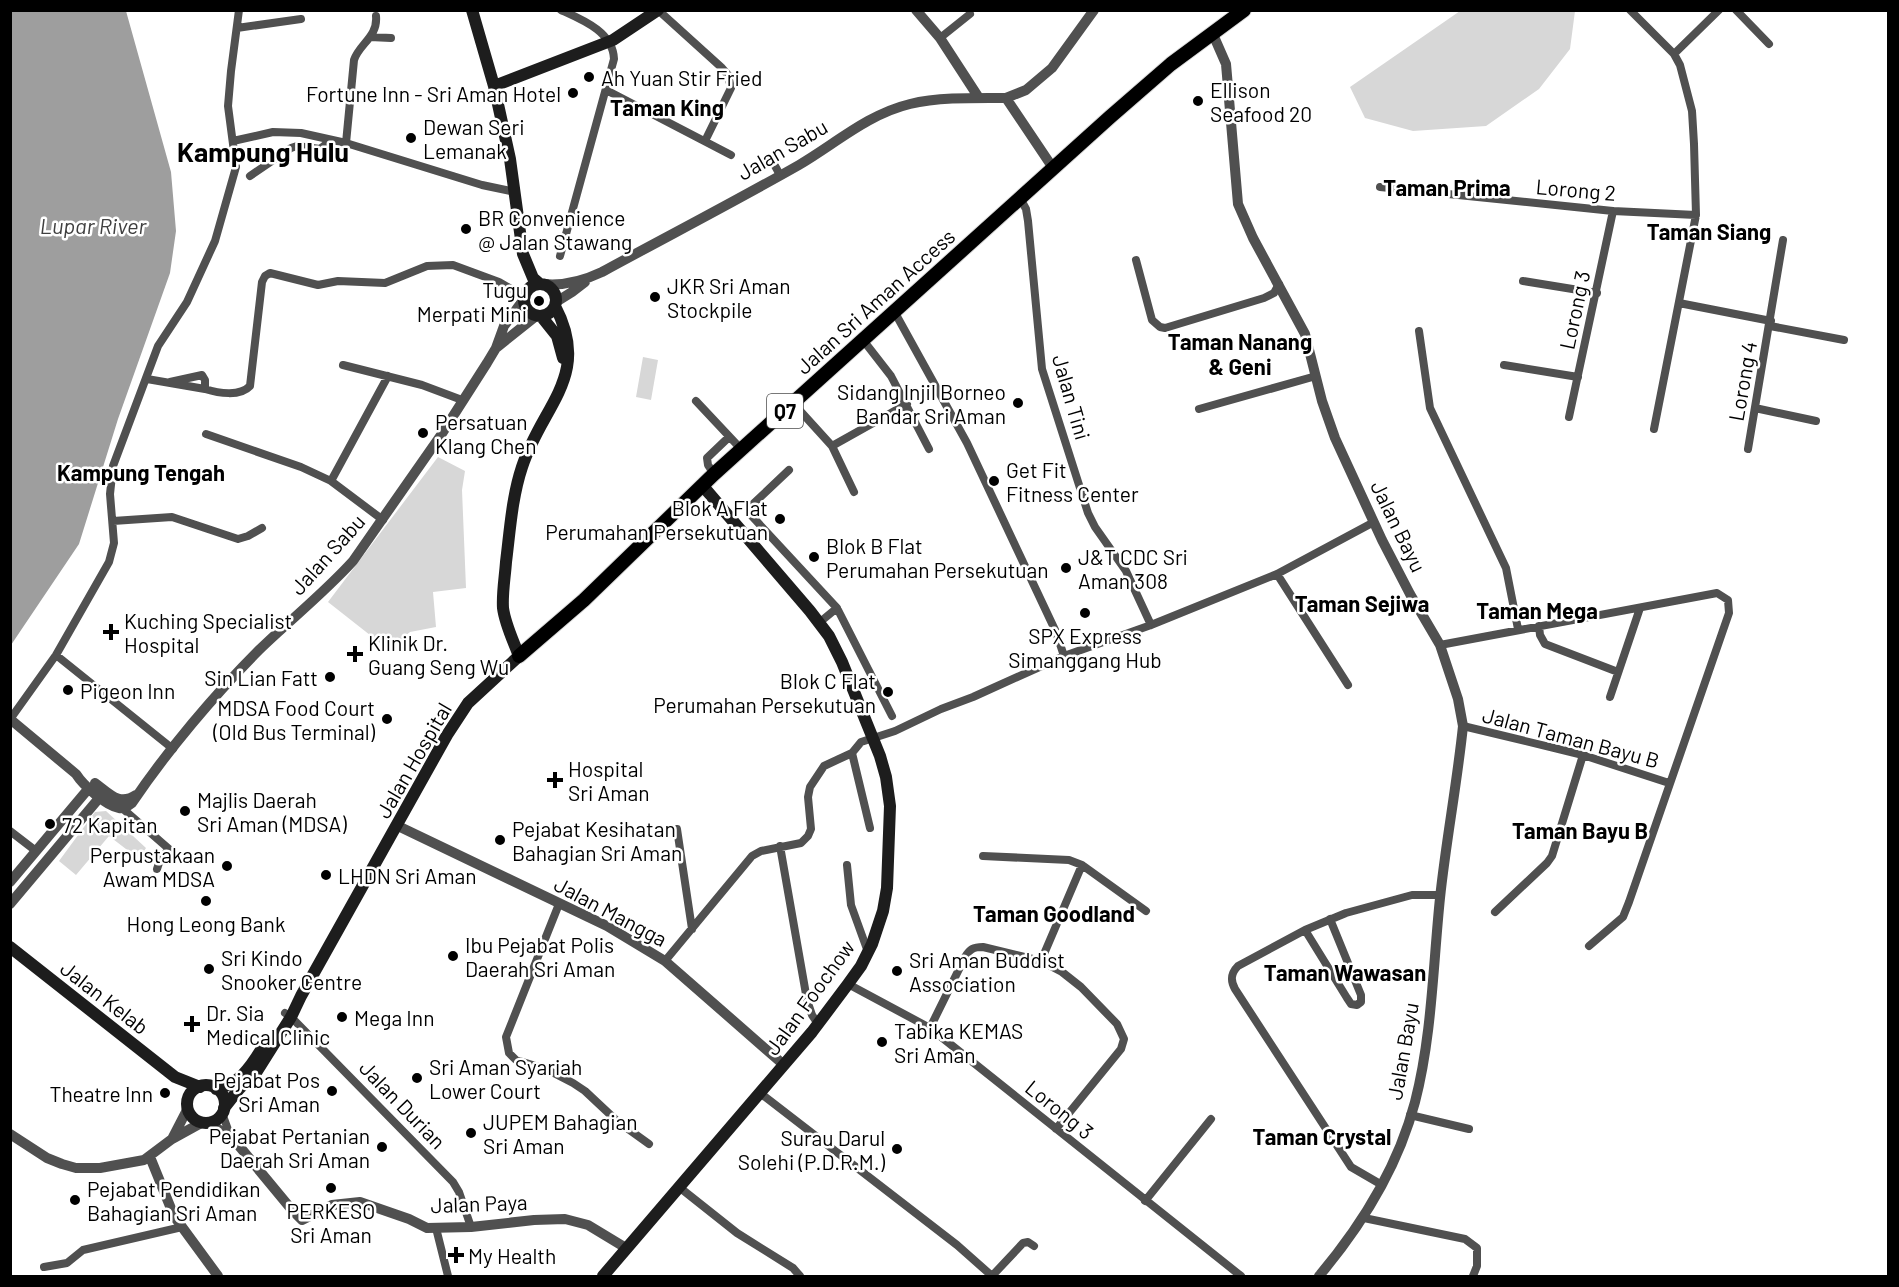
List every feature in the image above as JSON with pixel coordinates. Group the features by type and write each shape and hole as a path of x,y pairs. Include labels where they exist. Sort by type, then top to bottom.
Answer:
{"main road":[{"path":"472,10 494,86 515,192 524,254 533,278 552,289 565,324 569,344 565,377 548,414 531,441 514,496 503,608 507,627 519,656"},
{"path":"494,86 608,41 641,23 658,10"},
{"name":"Q7","path":"1212,32 1244,10"},
{"name":"Jalan Sri Aman Access","path":"519,656 584,600 702,485 894,311 1171,64 1212,32"},
{"path":"524,254 522,271 527,309 538,316 557,336 565,377"},
{"path":"525,296 535,285 542,284"},
{"path":"538,316 550,313 556,304"},
{"name":"Jalan Foochow","path":"603,1276 784,1065 813,1015 848,984 868,952 883,911 887,888 890,806 886,777 862,744 842,662 819,622 794,590 702,485"},
{"name":"Jalan Hospital","path":"216,1089 232,1083 244,1074 288,1015 301,996 459,716 474,697 519,656"},
{"name":"Jalan Kelab","path":"10,947 174,1077 200,1087"},
{"name":"Jalan Hospital","path":"223,1111 239,1089 257,1071 288,1015"},
{"name":"Jalan Kelab","path":"174,1077 188,1106"},
{"path":"211,1086 223,1097 223,1111 206,1123 193,1118 188,1106 191,1093 200,1087 211,1086"}],"street":[{"path":"157,869 160,860 169,849 122,804 82,783 76,774 11,718 56,656 109,562 114,543 110,484 113,466 158,346 187,302 211,252 234,177 236,158 228,106 239,10"},
{"path":"560,256 614,59 613,49 608,41 587,22 561,10"},
{"path":"658,10 721,67 729,79 730,88 705,141"},
{"path":"916,10 940,38 979,98"},
{"path":"1053,168 1006,98 1026,90 1052,68 1095,10"},
{"path":"1630,10 1674,54 1686,83 1692,111 1696,215 1654,429"},
{"path":"1674,54 1719,10"},
{"path":"1736,10 1769,44"},
{"path":"940,38 970,14"},
{"path":"346,143 354,60 357,52 366,45 376,26 376,16"},
{"path":"237,28 301,19"},
{"name":"Jalan Bayu","path":"1212,32 1226,64 1238,204 1253,238 1305,334 1329,424 1410,594 1440,645 1458,699 1463,726 1440,895 1429,1016 1421,1070 1410,1115 1401,1144 1364,1218 1319,1276"},
{"path":"370,38 391,38"},
{"path":"606,90 730,155"},
{"name":"Jalan Sabu","path":"590,278 780,175 853,130 893,109 912,103 1006,98"},
{"path":"233,141 283,131 346,143 472,182 515,192"},
{"path":"250,176 291,148 297,146 320,149 331,140"},
{"path":"774,164 780,175"},
{"name":"Lorong 2","path":"1380,187 1613,211 1696,215"},
{"name":"Jalan Tini","path":"1020,198 1026,209 1028,221 1039,347 1044,375 1088,513 1126,571 1151,625"},
{"name":"Lorong 3","path":"1569,417 1613,211"},
{"name":"Lorong 4","path":"1748,449 1783,240"},
{"path":"1136,260 1152,320 1165,328 1264,298 1274,293 1279,284"},
{"path":"147,379 220,392 241,392 250,386 262,282 270,273 318,285 338,281 385,283 427,266 453,266 499,282 525,296 504,326 496,348"},
{"path":"542,284 559,285 590,278"},
{"path":"556,304 590,278"},
{"path":"1523,281 1596,293"},
{"name":"Lorong 4","path":"1679,303 1770,323"},
{"path":"894,311 967,443 1056,632 1064,656"},
{"path":"496,348 538,316"},
{"path":"1770,323 1844,340"},
{"path":"1419,331 1430,408 1506,568 1518,629"},
{"path":"863,340 891,375 929,449"},
{"name":"Jalan Sabu","path":"122,804 132,803 202,712 251,658 337,579 353,561 441,435 496,348"},
{"path":"344,365 422,385 462,400"},
{"path":"1504,365 1578,377"},
{"path":"331,481 388,376"},
{"path":"1199,409 1316,376"},
{"path":"696,401 742,450"},
{"path":"793,403 832,446 854,492"},
{"path":"832,446 907,404"},
{"path":"1755,408 1816,421"},
{"path":"207,434 301,467 331,481 383,520"},
{"path":"714,474 708,465 707,458 729,437"},
{"path":"789,470 752,506 749,513 837,608 892,716"},
{"path":"113,521 172,517 238,539 262,528"},
{"path":"664,961 752,856 761,850 801,843 808,836 811,829 808,797 810,787 824,766 862,744 1064,656 1151,625 1277,574 1374,522"},
{"path":"1277,574 1348,685"},
{"path":"1440,645 1717,593 1728,600 1729,613 1623,917 1589,946"},
{"path":"819,622 837,608"},
{"path":"1610,697 1640,608"},
{"path":"1539,626 1540,635 1545,644 1618,672"},
{"path":"56,656 173,748"},
{"name":"Jalan Taman Bayu B","path":"1463,726 1584,755 1669,783"},
{"path":"862,744 870,828"},
{"path":"1495,912 1547,864 1552,856 1584,755"},
{"path":"10,882 36,850 98,790"},
{"path":"10,904 98,790"},
{"name":"Jalan Mangga","path":"398,826 606,926 664,961 784,1065"},
{"path":"676,829 692,929"},
{"path":"10,831 36,850"},
{"path":"780,846 813,1015"},
{"path":"983,856 1069,860 1082,866 1146,911"},
{"path":"847,865 851,905 868,952"},
{"path":"1041,961 1082,866"},
{"path":"1382,1185 1351,1167 1233,984 1232,974 1238,966 1305,930 1346,913 1412,895 1440,895"},
{"path":"559,904 506,1037 507,1048 516,1060 546,1069 585,1091 617,1121 650,1144"},
{"path":"1305,930 1347,998 1353,1005 1357,1005 1362,1000 1330,920"},
{"path":"930,1028 970,950 983,947 1041,961 1062,972 1081,987 1117,1024 1124,1039 1121,1049 1056,1129"},
{"name":"Lorong 3","path":"848,984 930,1028 1241,1276"},
{"name":"Jalan Durian","path":"288,1015 403,1128 453,1182 459,1192 471,1227"},
{"path":"760,1094 957,1245 992,1276 1023,1243 1028,1242 1034,1246"},
{"path":"172,1139 188,1106"},
{"path":"223,1111 230,1135"},
{"path":"1410,1115 1469,1130"},
{"path":"1145,1201 1211,1119"},
{"path":"10,1134 47,1158 76,1168 100,1168 129,1164 150,1157 172,1139 206,1123 230,1135"},
{"name":"Jalan Paya","path":"230,1135 302,1220 332,1204 360,1202 409,1219 427,1228 471,1227 565,1219 588,1225 626,1248"},
{"path":"150,1157 167,1202 182,1227 218,1276"},
{"path":"679,1187 737,1233 793,1268 800,1276"},
{"path":"1364,1218 1465,1239 1477,1248 1477,1266 1473,1276"},
{"path":"44,1267 67,1263 83,1250 182,1227"},
{"path":"436,1228 448,1276"}],"shaded area":[{"path":"1460,11 1575,11 1570,49 1539,89 1486,126 1413,131 1365,118 1350,87"},
{"path":"643,357 658,360 651,400 636,397"},
{"path":"438,457 465,471 462,490 466,588 433,592 436,627 410,632 389,650 328,602"},
{"path":"106,811 146,848 139,859 109,836 76,875 59,861 95,812"}],"water":[{"name":"Lupar River","path":"11,10 126,11 171,172 176,231 170,273 118,419 79,544 11,645"}],"place":[{"name":"Ah Yuan Stir Fried","path":"589,77"},
{"name":"Fortune Inn - Sri Aman Hotel","path":"573,93"},
{"name":"Ellison Seafood 20","path":"1198,101"},
{"name":"Dewan Seri Lemanak","path":"411,138"},
{"name":"BR Convenience @ Jalan Stawang","path":"466,229"},
{"name":"JKR Sri Aman Stockpile","path":"655,297"},
{"name":"Tugu Merpati Mini","path":"539,301"},
{"name":"Sidang Injil Borneo Bandar Sri Aman","path":"1018,403"},
{"name":"Persatuan Klang Chen","path":"423,433"},
{"name":"Get Fit Fitness Center","path":"994,481"},
{"name":"Blok A Flat Perumahan Persekutuan","path":"780,519"},
{"name":"Blok B Flat Perumahan Persekutuan","path":"814,557"},
{"name":"J&T CDC Sri Aman 308","path":"1066,568"},
{"name":"SPX Express Simanggang Hub","path":"1085,613"},
{"name":"Kuching Specialist Hospital","path":"111,632"},
{"name":"Klinik Dr. Guang Seng Wu","path":"355,654"},
{"name":"Sin Lian Fatt","path":"330,677"},
{"name":"Pigeon Inn","path":"68,690"},
{"name":"Blok C Flat Perumahan Persekutuan","path":"888,692"},
{"name":"MDSA Food Court (Old Bus Terminal)","path":"387,719"},
{"name":"Hospital Sri Aman","path":"555,780"},
{"name":"Majlis Daerah Sri Aman (MDSA)","path":"185,811"},
{"name":"72 Kapitan","path":"50,824"},
{"name":"Pejabat Kesihatan Bahagian Sri Aman","path":"500,840"},
{"name":"Perpustakaan Awam MDSA","path":"227,866"},
{"name":"LHDN Sri Aman","path":"326,875"},
{"name":"Hong Leong Bank","path":"206,901"},
{"name":"Ibu Pejabat Polis Daerah Sri Aman","path":"453,956"},
{"name":"Sri Kindo Snooker Centre","path":"209,969"},
{"name":"Sri Aman Buddist Association","path":"897,971"},
{"name":"Mega Inn","path":"342,1017"},
{"name":"Dr. Sia Medical Clinic","path":"192,1024"},
{"name":"Tabika KEMAS Sri Aman","path":"882,1042"},
{"name":"Sri Aman Syariah Lower Court","path":"417,1078"},
{"name":"Pejabat Pos Sri Aman","path":"332,1091"},
{"name":"Theatre Inn","path":"165,1093"},
{"name":"JUPEM Bahagian Sri Aman","path":"471,1133"},
{"name":"Pejabat Pertanian Daerah Sri Aman","path":"382,1147"},
{"name":"Surau Darul Solehi (P.D.R.M.)","path":"897,1149"},
{"name":"PERKESO Sri Aman","path":"331,1188"},
{"name":"Pejabat Pendidikan Bahagian Sri Aman","path":"75,1200"},
{"name":"My Health","path":"456,1255"}],"district":[{"name":"Taman King","path":"667,107"},
{"name":"Kampung Hulu","path":"263,151"},
{"name":"Taman Prima","path":"1447,187"},
{"name":"Taman Siang","path":"1709,231"},
{"name":"Taman Nanang & Geni","path":"1240,354"},
{"name":"Kampung Tengah","path":"141,472"},
{"name":"Taman Sejiwa","path":"1362,603"},
{"name":"Taman Mega","path":"1537,610"},
{"name":"Taman Bayu B","path":"1580,830"},
{"name":"Taman Goodland","path":"1054,913"},
{"name":"Taman Wawasan","path":"1345,972"},
{"name":"Taman Crystal","path":"1322,1136"}]}
